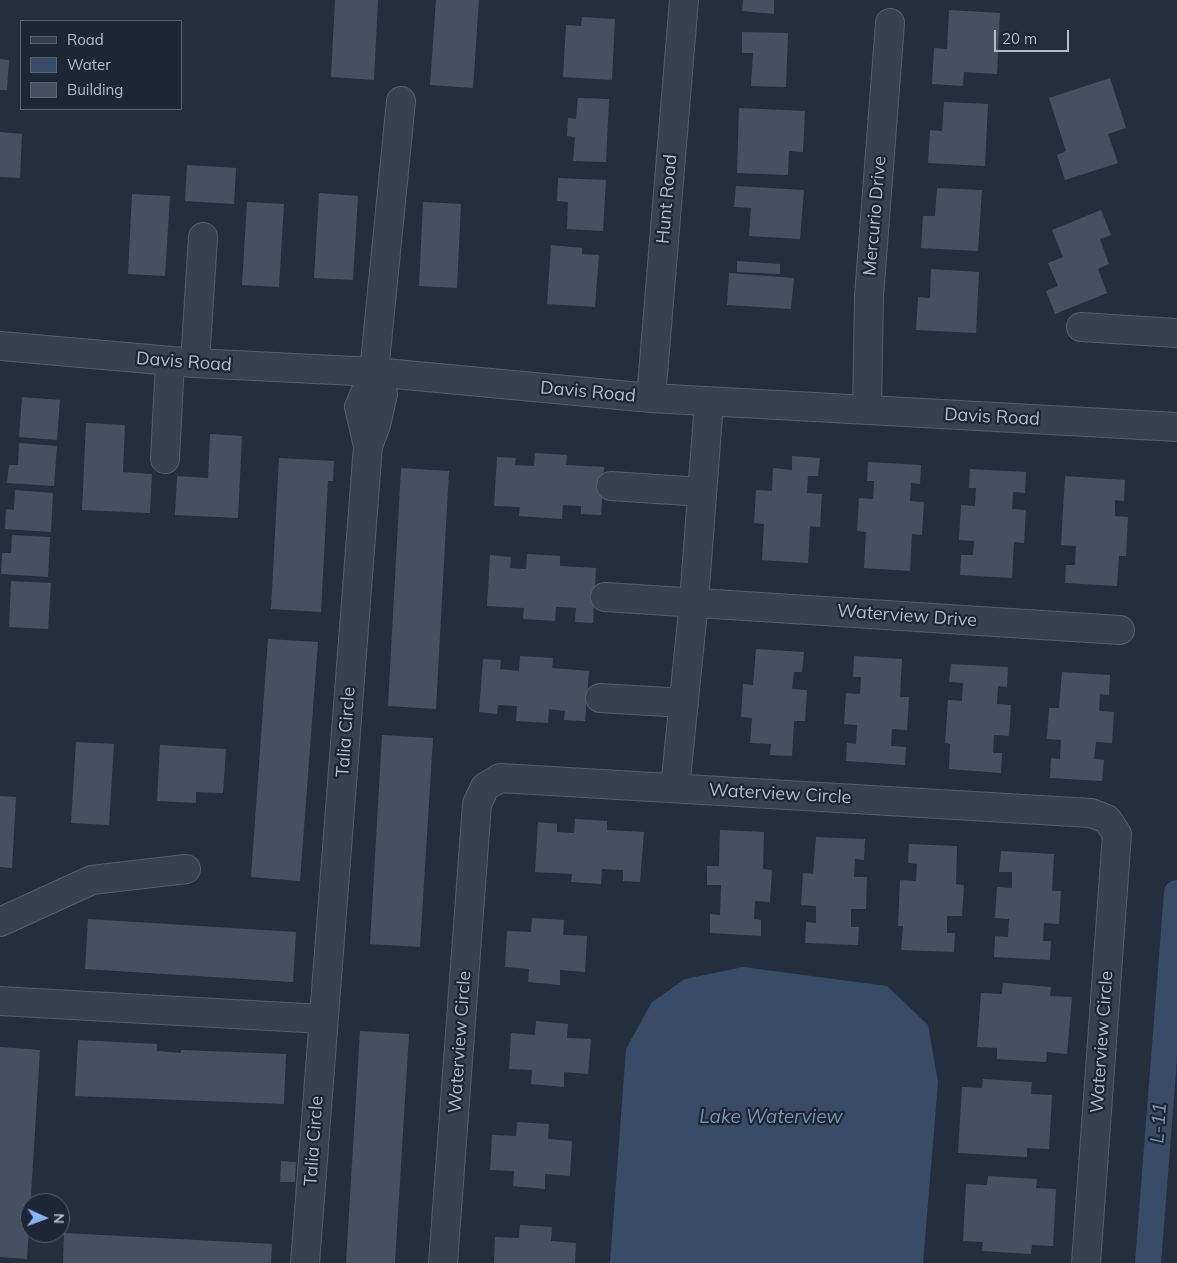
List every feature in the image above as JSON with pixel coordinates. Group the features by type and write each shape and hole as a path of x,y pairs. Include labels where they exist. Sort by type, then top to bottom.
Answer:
{"street":[{"name":"Hunt Road","path":"651,398 684,0"},
{"name":"Mercurio Drive","path":"867,410 869,296 890,23"},
{"name":"Talia Circle","path":"306,1263 368,446 359,407 374,372 401,101"},
{"path":"165,458 203,237"},
{"path":"1081,327 1177,333"},
{"name":"Davis Road","path":"0,346 182,362 374,372 709,402 1177,427"},
{"path":"675,788 694,601 709,402"},
{"path":"611,486 702,492"},
{"name":"Waterview Drive","path":"605,597 694,601 1120,630"},
{"path":"600,698 684,703"},
{"name":"Waterview Circle","path":"443,1263 477,804 484,787 500,778 1090,813 1107,819 1116,834 1086,1263"},
{"path":"0,922 92,880 186,869"},
{"path":"0,1001 324,1019"}],"water":[{"name":"Lake Waterview","path":"743,967 887,986 928,1025 938,1082 923,1263 610,1263 626,1049 652,1002 685,979"}],"building":[{"path":"335,0 378,0 374,80 331,77"},
{"path":"436,0 479,0 473,88 430,85"},
{"path":"743,0 774,0 774,14 742,11"},
{"path":"949,10 1000,13 997,74 964,72 963,86 932,84 934,48 947,49"},
{"path":"582,17 615,19 612,80 563,77 566,25 581,26"},
{"path":"742,32 788,33 786,87 751,86 753,53 742,53"},
{"path":"0,59 9,60 7,90 0,90"},
{"path":"1110,78 1126,128 1108,134 1118,163 1065,180 1057,155 1066,151 1049,98"},
{"path":"578,98 609,99 606,162 573,161 575,137 567,136 568,118 576,119"},
{"path":"944,102 988,104 985,166 928,163 930,130 942,131"},
{"path":"739,108 805,111 803,152 789,151 788,175 737,173"},
{"path":"0,132 22,134 20,178 0,177"},
{"path":"187,165 236,168 234,204 185,201"},
{"path":"558,178 606,180 603,231 567,229 568,202 557,201"},
{"path":"736,186 804,190 800,239 749,236 751,208 734,207"},
{"path":"937,188 982,190 978,251 921,248 923,216 935,216"},
{"path":"319,193 358,196 353,280 314,278"},
{"path":"132,194 170,196 165,276 128,274"},
{"path":"247,202 284,204 279,287 242,285"},
{"path":"423,202 461,204 457,288 419,286"},
{"path":"1101,210 1111,235 1100,239 1109,264 1098,269 1107,293 1055,314 1046,291 1058,286 1048,263 1063,257 1052,230"},
{"path":"551,245 582,248 582,254 599,255 595,307 547,304"},
{"path":"737,261 780,264 780,274 737,272"},
{"path":"931,269 979,272 976,333 916,330 918,297 930,298"},
{"path":"729,273 794,278 791,309 727,305"},
{"path":"22,397 60,400 57,440 19,437"},
{"path":"86,423 125,425 123,472 152,474 150,513 82,510"},
{"path":"210,434 242,436 238,518 175,515 177,476 208,478"},
{"path":"19,443 57,446 54,486 7,483 9,465 18,465"},
{"path":"535,453 567,455 566,465 604,467 601,515 581,514 581,506 563,505 562,519 519,516 520,507 494,506 497,457 516,458 515,465 534,466"},
{"path":"792,456 820,458 818,476 808,476 807,493 822,494 820,527 810,526 808,563 762,560 764,524 754,523 756,490 772,491 773,468 792,470"},
{"path":"279,458 334,461 333,481 328,481 321,612 271,609"},
{"path":"868,462 921,465 920,484 911,483 910,501 924,502 922,535 912,534 910,571 864,568 866,532 857,531 859,498 873,499 874,481 867,481"},
{"path":"401,468 449,471 436,709 388,706"},
{"path":"970,469 1026,472 1025,493 1013,492 1012,509 1026,510 1024,543 1014,542 1012,578 960,575 961,555 973,555 974,541 959,540 961,505 975,506 976,488 969,488"},
{"path":"1065,476 1125,480 1124,501 1115,500 1115,516 1128,517 1126,556 1119,556 1117,586 1065,583 1066,565 1075,565 1076,546 1061,545"},
{"path":"15,490 53,493 51,532 5,529 6,509 14,510"},
{"path":"12,535 50,537 48,577 1,574 2,553 11,553"},
{"path":"527,554 560,556 560,566 596,568 593,623 575,622 576,608 556,607 555,621 523,619 524,608 487,606 490,555 511,557 510,568 526,569"},
{"path":"11,581 51,583 48,629 9,627"},
{"path":"268,639 318,642 300,881 251,877"},
{"path":"756,649 804,652 802,672 794,672 792,689 807,690 805,721 794,721 792,756 770,755 771,744 750,743 752,718 741,717 743,684 753,685"},
{"path":"520,656 553,658 552,668 589,671 585,721 564,720 565,711 549,709 548,723 516,721 517,706 498,705 497,714 479,712 483,659 501,660 500,669 519,671"},
{"path":"854,656 902,659 900,697 909,697 907,730 892,729 891,746 906,747 905,765 846,761 847,743 856,744 857,725 844,724 846,693 860,694 861,677 853,677"},
{"path":"951,664 1008,667 1007,687 998,686 997,704 1011,705 1009,736 994,735 993,753 1002,753 1001,773 949,769 950,744 945,743 948,700 962,701 963,683 949,682"},
{"path":"1062,672 1110,675 1109,695 1100,694 1099,711 1114,712 1112,743 1096,742 1094,759 1104,760 1102,781 1050,778 1051,758 1060,759 1061,740 1047,739 1049,708 1059,708"},
{"path":"382,735 433,738 420,947 370,944"},
{"path":"76,742 114,744 109,825 71,823"},
{"path":"160,745 226,749 223,793 196,792 196,803 157,801"},
{"path":"0,796 16,797 12,868 0,867"},
{"path":"575,819 607,821 607,830 644,832 640,882 623,881 623,870 602,869 601,884 571,882 572,874 535,872 538,822 557,824 557,832 574,833"},
{"path":"720,830 764,832 763,869 772,870 770,902 755,901 754,919 761,920 761,936 710,933 710,914 720,915 721,885 707,885 707,866 719,866"},
{"path":"816,837 865,839 864,860 855,859 854,877 867,877 866,909 851,909 851,927 859,927 858,945 805,943 806,922 816,923 816,906 801,905 803,873 813,874"},
{"path":"909,844 957,846 956,884 964,885 962,916 947,916 947,933 955,933 954,952 901,950 903,926 898,926 900,880 916,881 917,864 908,863"},
{"path":"1001,851 1054,854 1052,891 1061,891 1059,924 1044,923 1043,941 1051,941 1050,960 994,957 995,936 1008,937 1009,919 995,918 997,887 1012,888 1012,872 999,872"},
{"path":"532,918 564,920 563,935 587,936 585,972 560,970 560,985 528,982 529,969 505,967 507,931 531,932"},
{"path":"88,919 296,932 293,982 85,969"},
{"path":"1003,983 1051,987 1050,996 1072,997 1067,1054 1047,1052 1046,1062 997,1059 997,1048 977,1047 981,993 1002,994"},
{"path":"536,1021 568,1024 567,1038 591,1039 588,1074 564,1072 564,1087 531,1084 532,1070 509,1069 511,1033 535,1035"},
{"path":"360,1031 409,1034 395,1263 346,1263"},
{"path":"78,1040 157,1044 157,1051 181,1053 181,1050 286,1054 284,1104 75,1096"},
{"path":"0,1047 40,1050 31,1193 20,1193 20,1243 28,1243 27,1259 0,1257"},
{"path":"983,1079 1032,1082 1031,1094 1052,1095 1049,1149 1027,1148 1027,1157 958,1153 962,1087 982,1088"},
{"path":"517,1122 549,1124 548,1139 572,1141 570,1176 545,1174 545,1189 513,1186 514,1171 490,1170 492,1135 516,1136"},
{"path":"281,1161 296,1162 295,1182 280,1182"},
{"path":"988,1176 1037,1179 1036,1188 1056,1189 1053,1246 1032,1245 1031,1254 982,1251 983,1242 963,1241 966,1184 987,1185"},
{"path":"520,1225 552,1227 551,1241 576,1243 575,1263 494,1263 495,1237 519,1238"},
{"path":"70,1233 272,1244 271,1263 63,1263 64,1243 70,1243"}],"waterway":[{"name":"L-11","path":"1148,1263 1177,893"}]}
